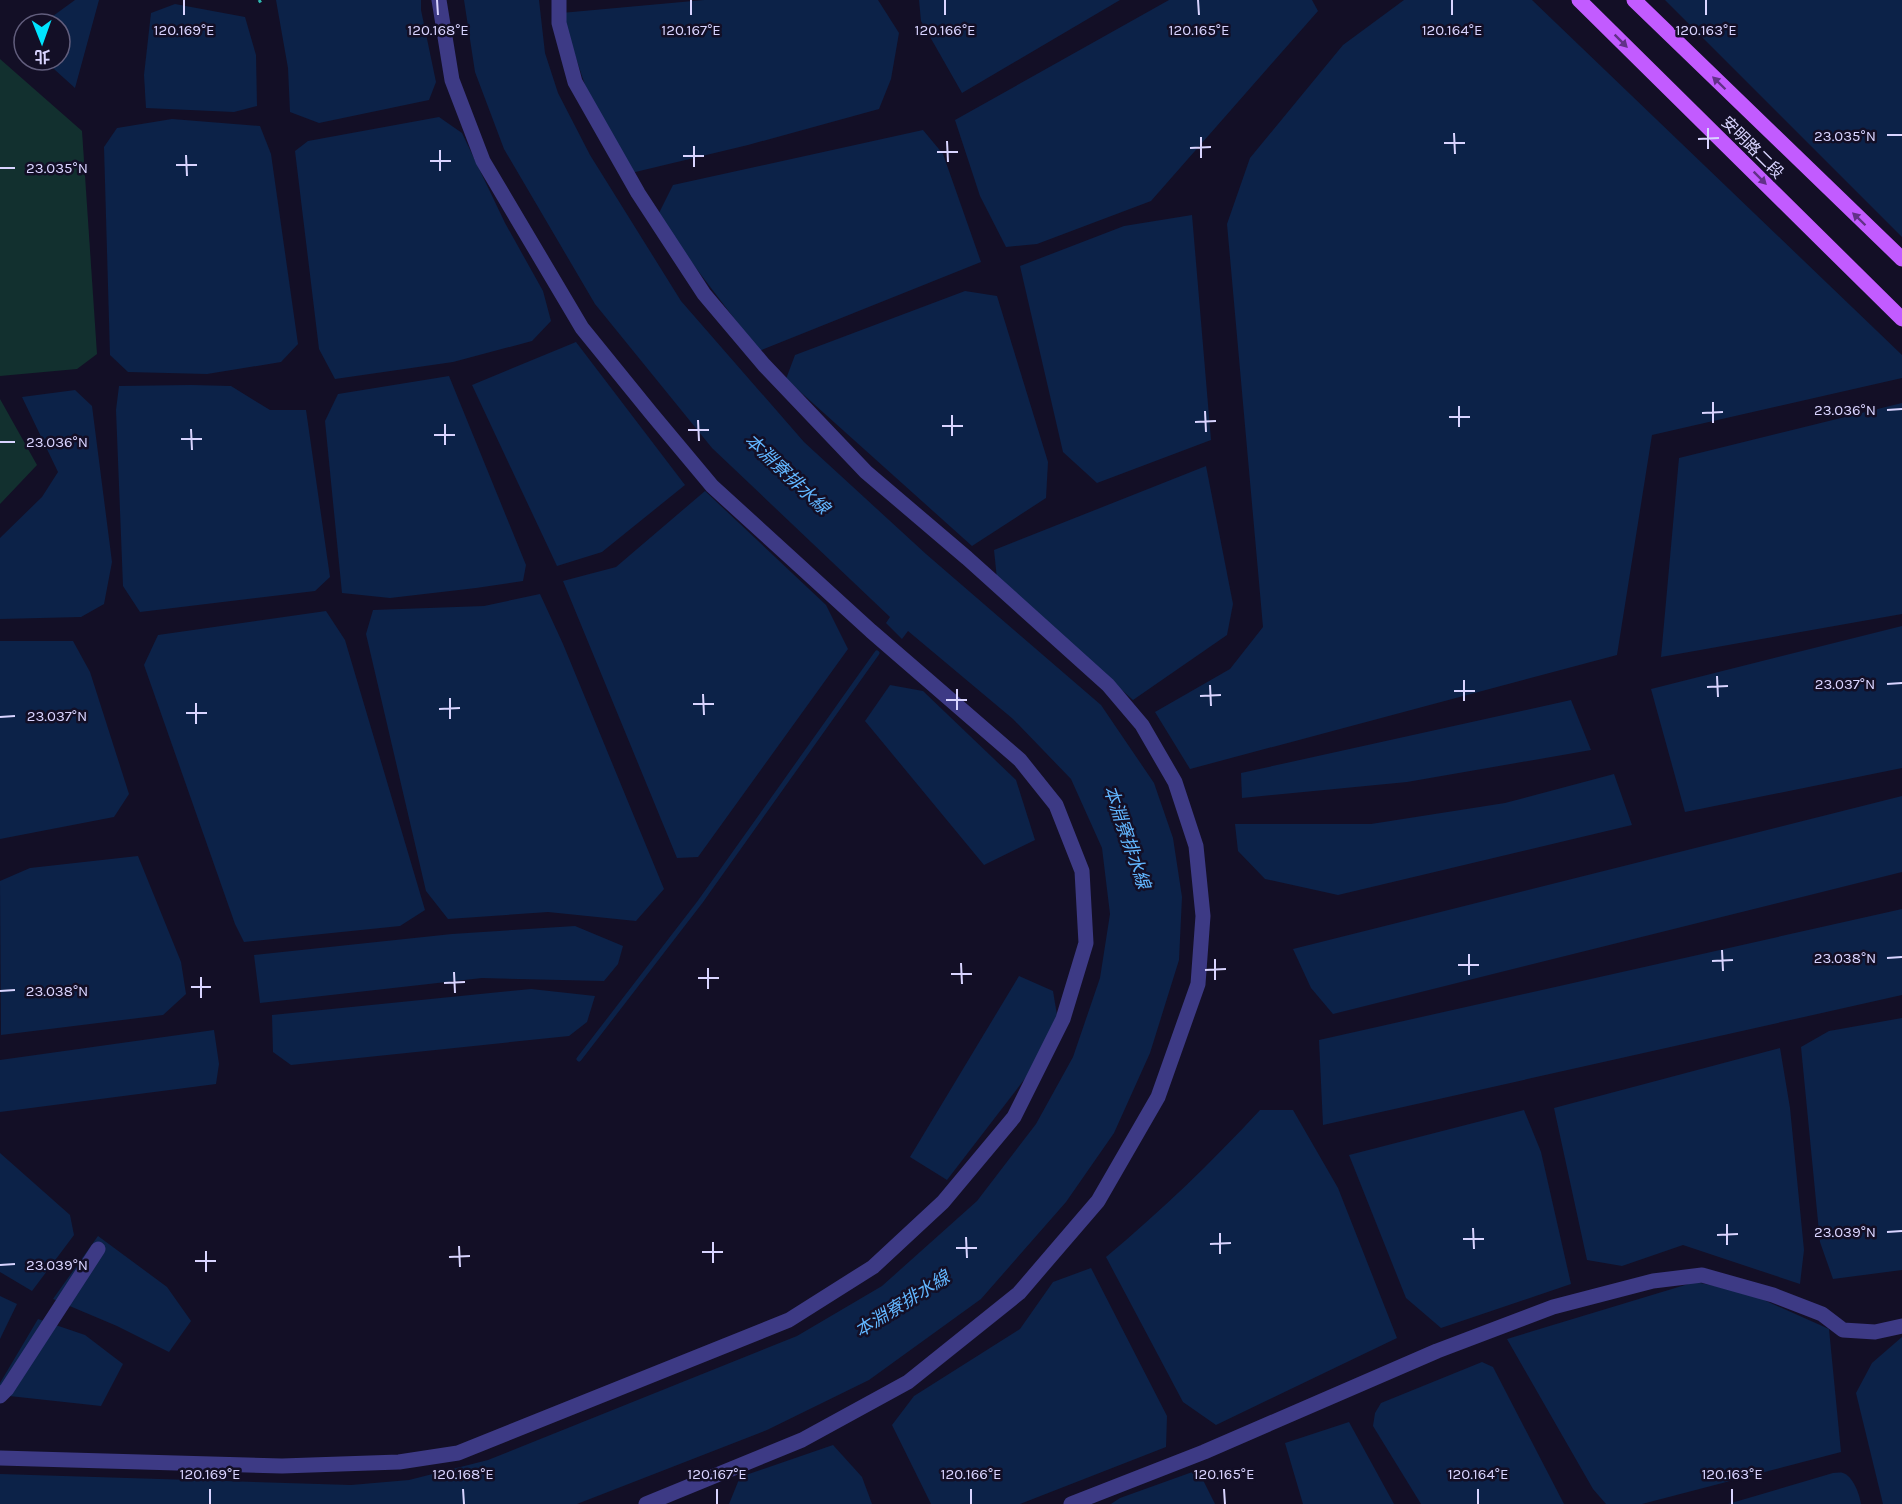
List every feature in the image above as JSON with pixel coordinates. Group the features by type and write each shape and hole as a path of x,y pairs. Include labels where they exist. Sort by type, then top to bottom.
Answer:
{"main road":[{"name":"安明路二段","path":"1579,0 1902,319"},
{"name":"安明路二段","path":"1634,0 1902,259"}],"lane":[{"path":"0,1458 282,1466 399,1462 458,1453 789,1320 873,1267 943,1202 1014,1117 1063,1019 1070,998 1086,943 1082,871 1056,805 1020,760 871,631 712,486 582,328 483,161 452,81 439,0"},
{"path":"559,0 559,23 575,82 638,193 704,294 764,365 866,472 967,558 1108,685 1142,725 1175,782 1196,846 1203,916 1198,984 1158,1097 1098,1200 1019,1293 908,1383 802,1440 646,1504"},
{"path":"0,1396 7,1389 98,1249"},
{"path":"1071,1504 1204,1452 1437,1351 1553,1306 1653,1281 1702,1275 1773,1294 1822,1314 1843,1330 1875,1332 1902,1326"}],"green space":[{"path":"0,59 12,72 15,72 82,131 97,354 77,369 0,376"},
{"path":"0,399 37,465 0,504"}],"water":[{"path":"75,0 99,0 75,88 57,72 72,72 72,12 58,12"},
{"path":"276,0 421,0 436,82 429,100 319,123 290,112 288,68"},
{"name":"本淵寮排水線","path":"464,0 539,0 545,53 558,93 590,155 681,301 804,442 926,554 1101,705 1154,783 1173,838 1182,897 1179,960 1150,1053 1114,1133 1066,1202 981,1299 869,1380 767,1430 577,1504 0,1504 0,1474 351,1485 409,1480 488,1460 797,1336 882,1286 977,1201 1036,1124 1073,1057 1100,978 1110,914 1102,848 1071,779 1013,719 908,631 902,639 886,623 890,617 712,448 595,304 504,149 475,72"},
{"path":"704,0 878,0 899,33 891,79 879,109 748,145 627,174 589,97 561,13"},
{"path":"919,0 1120,0 962,93 921,21"},
{"path":"1169,0 1312,0 1318,11 1151,201 1037,244 1006,247 980,196 955,120"},
{"path":"1404,0 1532,0 1902,355 1902,378 1652,435 1617,655 1190,769 1155,712 1230,669 1263,627 1227,224 1250,158 1343,45"},
{"path":"1665,0 1902,0 1902,237"},
{"path":"175,4 245,17 256,55 257,106 234,112 146,108 144,75 151,13"},
{"path":"439,117 462,133 505,223 543,291 551,321 532,341 453,362 335,379 319,349 295,151 308,141"},
{"path":"172,119 260,126 271,154 298,344 281,362 207,374 128,372 110,355 104,147 117,128"},
{"path":"923,130 943,154 981,262 759,351 657,217 673,185"},
{"path":"1192,215 1211,440 1097,483 1063,452 1020,266 1124,226"},
{"path":"965,291 997,296 1048,462 1046,498 972,546 786,379 795,355"},
{"path":"576,342 685,485 602,552 557,566 472,385"},
{"path":"449,376 526,565 523,581 390,598 342,593 325,421 338,394"},
{"path":"119,386 231,386 270,410 306,410 330,577 315,591 140,612 123,586 116,410"},
{"path":"75,390 92,406 112,562 104,604 81,617 0,619 0,538 42,497 58,472 22,397"},
{"path":"1902,403 1902,614 1661,657 1679,458"},
{"path":"1206,466 1233,604 1227,635 1133,700 997,579 994,550"},
{"path":"705,491 826,605 848,649 698,857 677,858 563,581 616,567"},
{"path":"540,594 563,644 664,889 636,921 548,912 448,919 426,891 366,634 373,610 484,606"},
{"path":"326,611 345,640 425,910 400,926 244,942 235,924 144,665 158,635"},
{"path":"1902,626 1902,768 1685,812 1651,689"},
{"path":"0,641 73,641 90,672 129,794 114,817 0,839"},
{"path":"890,685 923,691 1016,780 1035,840 984,865 865,721"},
{"path":"1571,700 1591,750 1407,782 1242,798 1241,773"},
{"path":"1614,774 1632,825 1338,895 1265,879 1238,851 1235,824 1371,824 1505,803"},
{"path":"1902,796 1902,872 1333,1014 1311,988 1293,949"},
{"path":"138,856 181,962 186,994 163,1015 1,1035 0,881 30,868"},
{"path":"1902,909 1902,995 1323,1125 1319,1040"},
{"path":"575,926 623,946 618,964 604,981 482,978 260,1003 254,955 452,934"},
{"path":"1019,976 1053,991 1060,1033 947,1180 910,1157"},
{"path":"531,989 595,996 587,1022 569,1036 291,1065 273,1052 272,1015"},
{"path":"1902,1018 1902,1270 1833,1279 1820,1242 1801,1047 1829,1031"},
{"path":"214,1030 219,1064 216,1084 0,1112 0,1060"},
{"path":"1780,1048 1790,1108 1804,1250 1800,1284 1683,1245 1622,1266 1587,1260 1554,1108"},
{"path":"1260,1110 1293,1110 1338,1188 1397,1338 1216,1425 1183,1402 1106,1257 1185,1186"},
{"path":"1524,1110 1541,1152 1571,1284 1441,1328 1406,1298 1349,1155"},
{"path":"0,1153 70,1215 74,1235 32,1291 0,1272"},
{"path":"98,1236 167,1287 191,1321 169,1352 117,1326 53,1299"},
{"path":"1091,1268 1167,1416 1166,1447 1020,1504 931,1504 892,1425 914,1396 1020,1329 1053,1282"},
{"path":"1695,1282 1746,1292 1829,1329 1841,1452 1642,1504 1606,1504 1593,1489 1507,1339"},
{"path":"0,1296 17,1304 0,1339"},
{"path":"38,1319 85,1335 123,1364 101,1406 0,1395 0,1383"},
{"path":"1902,1337 1902,1504 1883,1504 1856,1393 1872,1363"},
{"path":"1482,1362 1493,1367 1564,1504 1421,1504 1373,1426 1375,1413 1381,1403"},
{"path":"1349,1422 1394,1504 1303,1504 1285,1443"},
{"path":"833,1445 862,1477 872,1504 729,1504 740,1477"},
{"path":"1198,1470 1215,1504 1111,1504 1120,1498"},
{"path":"1833,1473 1843,1473 1850,1478 1858,1491 1861,1504 1728,1504"}],"waterway":[{"path":"579,1059 700,902 877,653"}]}
